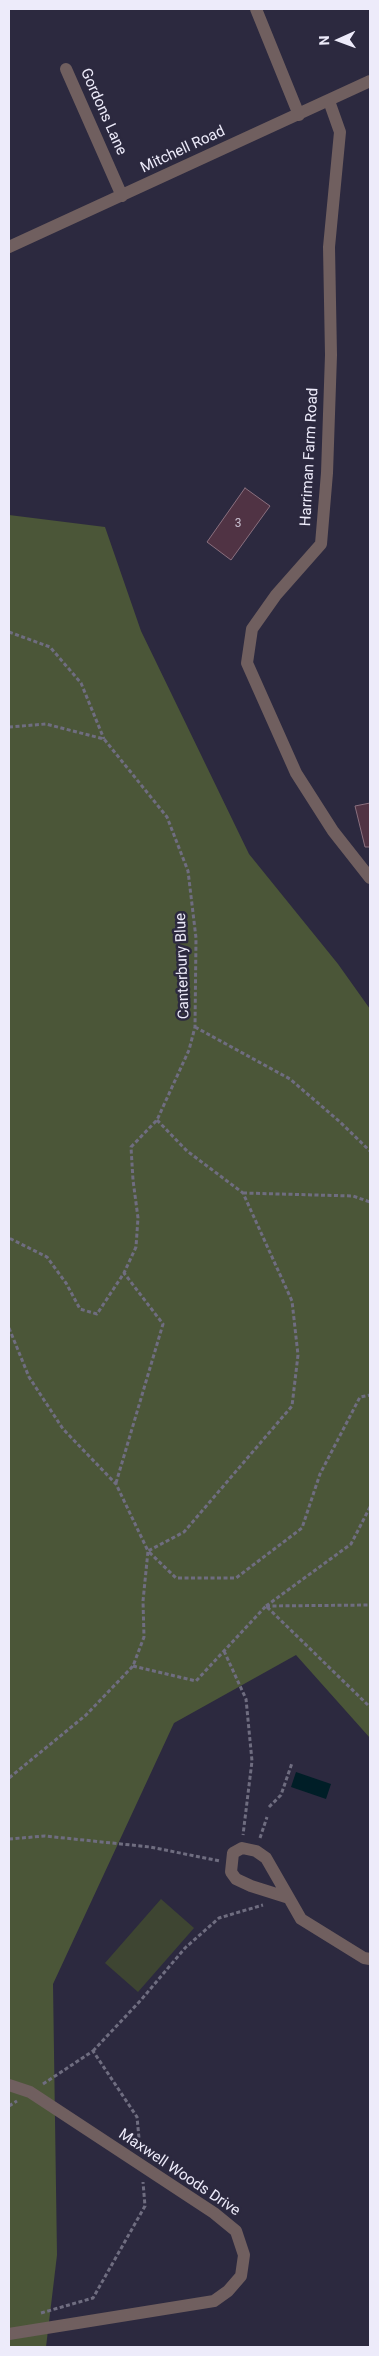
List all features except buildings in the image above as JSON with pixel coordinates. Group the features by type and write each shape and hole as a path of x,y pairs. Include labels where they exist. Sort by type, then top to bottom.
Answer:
{"street":[{"path":"256,9 299,115"},
{"name":"Gordons Lane","path":"66,69 122,196"},
{"name":"Mitchell Road","path":"9,247 370,81"},
{"name":"Harriman Farm Road","path":"329,101 340,132 329,248 331,355 327,472 321,544 276,595 252,629 247,663 296,773 333,831 370,878"},
{"path":"289,1898 251,1886 236,1878 231,1872 230,1863 233,1853 242,1848 256,1850 266,1858 289,1898 301,1919 364,1958 370,1959"},
{"name":"Maxwell Woods Drive","path":"9,2085 30,2092 214,2214 236,2231 244,2255 241,2276 228,2291 214,2301 9,2334"}],"path":[{"name":"Canterbury Blue","path":"9,632 50,647 81,683 104,739 167,817 188,871 196,938 195,1027 189,1050 157,1120 131,1147 138,1218 136,1247 124,1273 97,1314 80,1308 66,1283 47,1257 9,1238"},
{"path":"9,727 46,724 104,739"},
{"path":"195,1027 290,1079 370,1151"},
{"path":"148,1551 184,1532 292,1406 298,1355 292,1301 243,1193 187,1151 157,1120"},
{"path":"243,1193 353,1196 370,1202"},
{"path":"116,1484 163,1324 124,1273"},
{"path":"9,1328 29,1377 63,1429 116,1484 148,1551 176,1578 236,1578 302,1528 320,1474 360,1397 370,1395"},
{"path":"133,1666 196,1680 266,1606 351,1544 370,1508"},
{"path":"9,1778 86,1715 133,1666 144,1637 143,1601 148,1551"},
{"path":"266,1606 370,1605"},
{"path":"266,1606 370,1707"},
{"path":"224,1651 246,1699 252,1761 242,1848"},
{"path":"269,1807 281,1795 292,1763"},
{"path":"256,1850 266,1817"},
{"path":"9,1839 45,1836 150,1847 230,1863"},
{"path":"9,2106 93,2051 141,2000 185,1948 219,1918 289,1898"},
{"path":"37,2314 93,2298 145,2206 137,2117 93,2051"}],"green space":[{"path":"9,515 105,527 141,631 249,854 338,964 370,1009 370,1738 296,1655 174,1723 53,1984 57,2255 46,2347 9,2347"},
{"path":"161,1899 194,1928 138,1992 105,1963"}],"water":[{"path":"296,1772 331,1784 326,1799 291,1787"}]}
